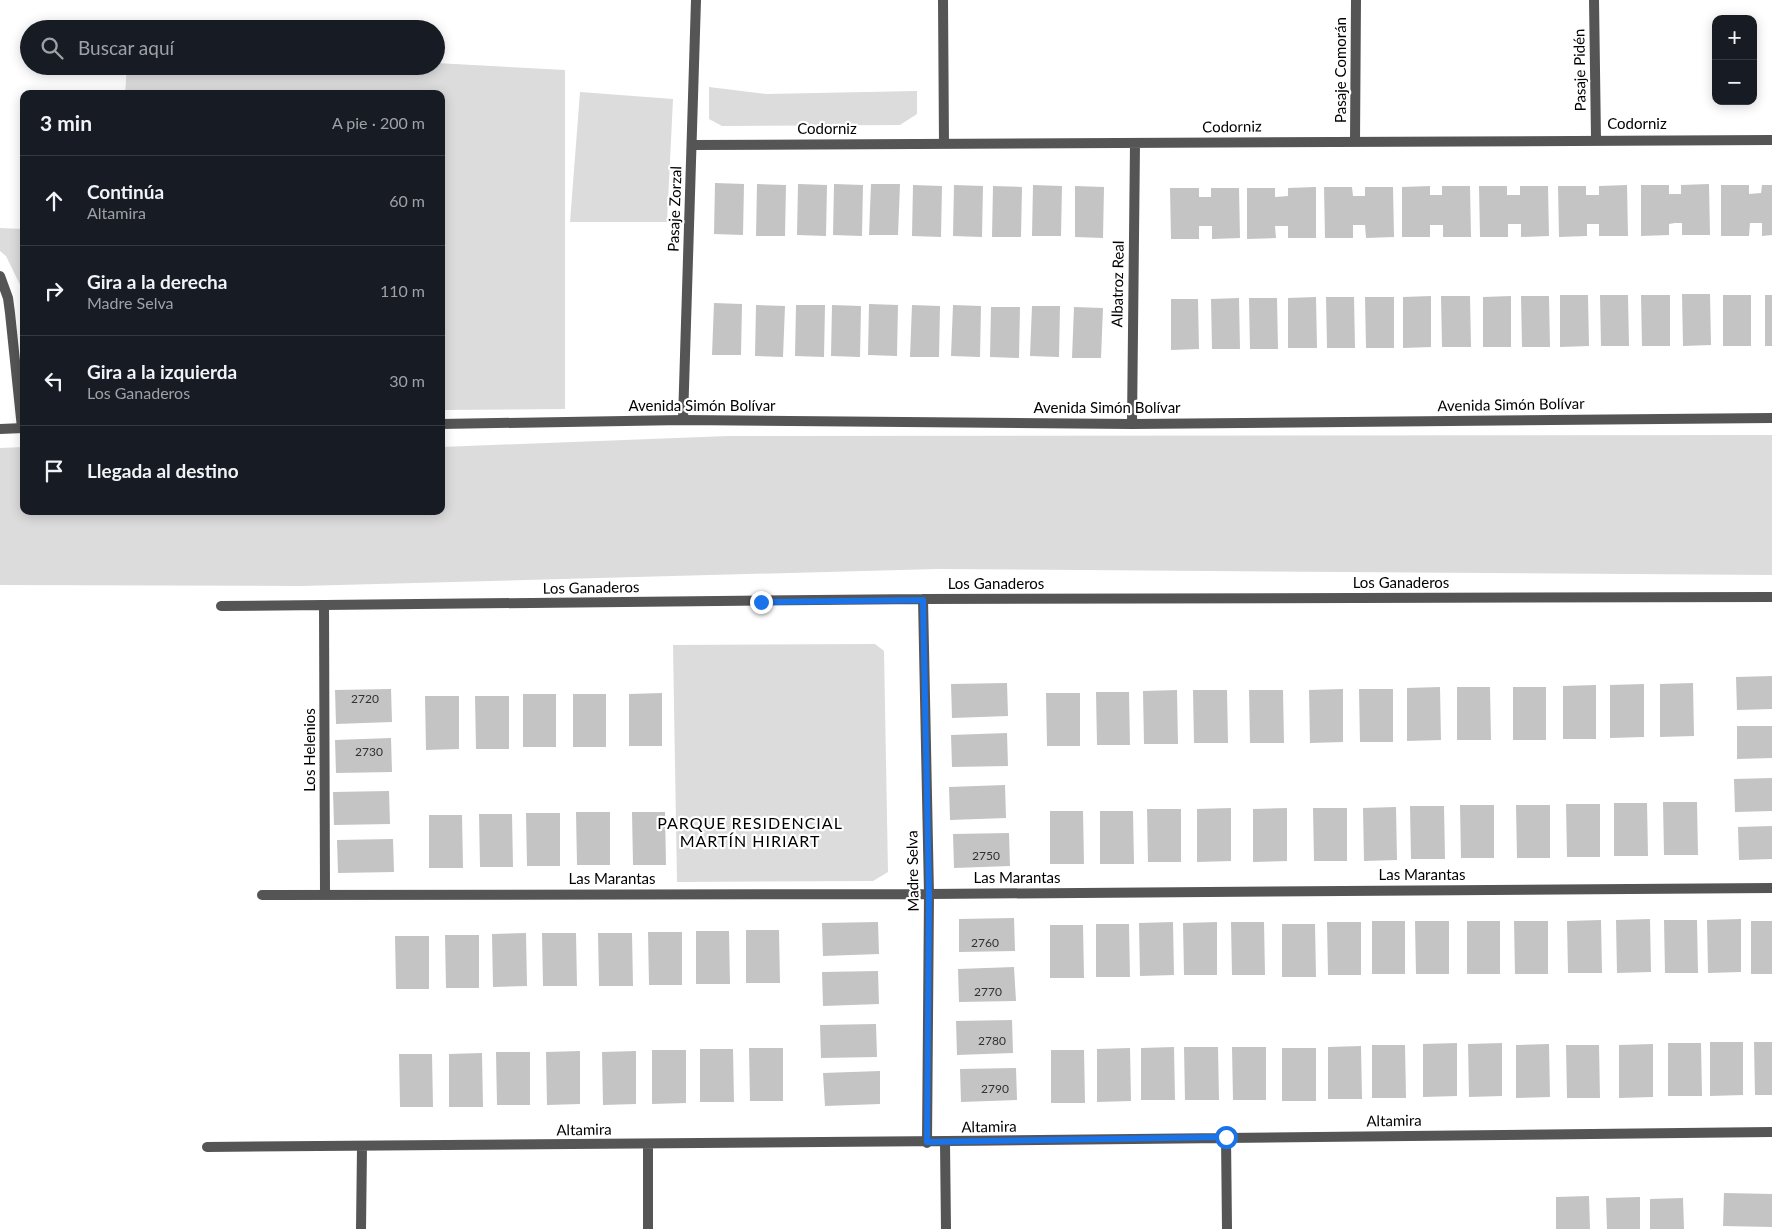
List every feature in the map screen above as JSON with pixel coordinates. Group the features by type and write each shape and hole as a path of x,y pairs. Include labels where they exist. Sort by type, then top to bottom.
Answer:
{"street":[{"name":"Pasaje Zorzal","path":"683,420 696,0"},
{"path":"943,0 944,144"},
{"name":"Pasaje Comorán","path":"1355,140 1356,0"},
{"name":"Pasaje Pidén","path":"1594,0 1596,139"},
{"name":"Codorniz","path":"692,145 1135,144 1355,140 1772,140"},
{"name":"Albatroz Real","path":"1132,424 1135,144"},
{"path":"0,276 9,305 20,402"},
{"name":"Avenida Simón Bolívar","path":"445,424 683,420 1132,424 1772,418"},
{"path":"0,429 20,428"},
{"name":"Los Ganaderos","path":"221,606 923,600 1772,597"},
{"name":"Madre Selva","path":"923,600 929,894 927,1142"},
{"name":"Los Helenios","path":"324,606 326,894"},
{"name":"Las Marantas","path":"262,895 929,894 1772,888"},
{"name":"Altamira","path":"207,1147 945,1143 1226,1137 1772,1132"},
{"path":"1226,1137 1227,1229"},
{"path":"945,1143 946,1229"},
{"path":"648,1144 648,1229"},
{"path":"361,1229 362,1147"}],"shaded area":[{"path":"445,63 565,70 565,409 445,410 445,90 125,90 126,75 445,75"},
{"path":"709,87 766,94 917,91 917,114 900,125 722,126 709,119"},
{"path":"580,92 673,99 667,222 570,222"},
{"path":"0,228 20,229 20,285 6,256 0,251"},
{"path":"1772,435 1772,575 937,569 301,586 0,585 0,448 20,447 20,515 445,515 445,447 728,436"},
{"path":"875,644 884,651 888,872 873,881 677,882 673,645"}],"building":[{"path":"715,183 744,184 743,235 714,234"},
{"path":"757,184 786,185 785,236 756,236"},
{"path":"798,184 827,185 826,236 797,235"},
{"path":"834,184 863,185 862,236 833,235"},
{"path":"871,184 900,184 898,235 869,235"},
{"path":"1709,184 1710,235 1682,235 1682,223 1675,223 1669,224 1669,235 1641,236 1641,185 1669,185 1669,194 1681,194 1681,185"},
{"path":"913,185 942,186 941,237 912,236"},
{"path":"954,185 983,186 982,237 953,236"},
{"path":"1033,185 1062,186 1061,236 1032,236"},
{"path":"1627,185 1628,236 1599,236 1599,224 1587,224 1587,236 1559,237 1558,186 1586,186 1586,195 1599,195 1599,186"},
{"path":"1721,185 1749,185 1749,194 1761,193 1762,185 1772,185 1772,235 1762,236 1762,223 1750,223 1749,236 1721,236"},
{"path":"993,186 1022,187 1021,237 992,237"},
{"path":"1075,186 1104,187 1103,238 1075,237"},
{"path":"1430,186 1430,195 1442,195 1442,186 1470,186 1471,237 1443,237 1443,225 1430,225 1430,237 1402,237 1402,187"},
{"path":"1479,186 1507,186 1507,195 1520,195 1520,186 1548,186 1549,236 1521,237 1521,224 1508,224 1508,237 1480,237"},
{"path":"1316,187 1316,238 1288,238 1288,226 1275,226 1276,238 1247,239 1247,188 1275,188 1275,197 1288,196 1288,188"},
{"path":"1324,187 1352,187 1353,196 1365,196 1365,187 1393,187 1394,237 1366,238 1365,225 1353,225 1353,238 1325,238"},
{"path":"1170,188 1199,188 1199,197 1211,197 1211,188 1239,188 1240,238 1212,239 1212,226 1199,226 1199,239 1171,239"},
{"path":"1682,294 1710,294 1711,345 1683,346"},
{"path":"1560,295 1588,295 1589,346 1560,347"},
{"path":"1600,295 1628,295 1629,346 1601,346"},
{"path":"1641,295 1670,295 1670,346 1642,346"},
{"path":"1723,295 1751,295 1751,346 1723,346"},
{"path":"1765,295 1772,295 1772,346 1765,346"},
{"path":"1431,296 1431,347 1403,348 1403,297"},
{"path":"1441,296 1470,296 1471,347 1442,347"},
{"path":"1511,296 1511,347 1483,347 1483,297"},
{"path":"1521,296 1549,296 1550,347 1522,347"},
{"path":"1316,297 1317,348 1288,348 1288,298"},
{"path":"1326,297 1354,297 1355,348 1327,348"},
{"path":"1365,297 1394,297 1394,348 1366,348"},
{"path":"1239,298 1240,349 1212,349 1211,299"},
{"path":"1249,298 1277,298 1278,349 1250,349"},
{"path":"1171,299 1198,299 1199,349 1171,350"},
{"path":"714,303 742,304 741,355 712,355"},
{"path":"869,304 898,305 897,356 868,355"},
{"path":"756,305 785,306 783,357 755,356"},
{"path":"796,305 825,305 824,357 795,356"},
{"path":"832,305 861,306 860,357 831,356"},
{"path":"912,305 940,306 939,357 910,357"},
{"path":"953,305 981,306 980,357 951,356"},
{"path":"1032,306 1060,306 1059,357 1030,356"},
{"path":"991,307 1020,307 1019,358 990,357"},
{"path":"1074,307 1103,308 1101,358 1072,358"},
{"path":"1772,676 1772,709 1737,710 1736,677"},
{"path":"1007,683 1008,716 952,718 951,684"},
{"path":"1693,683 1694,736 1660,737 1660,684"},
{"path":"1644,684 1644,737 1610,738 1610,685"},
{"path":"1596,685 1596,739 1563,739 1563,686"},
{"path":"1440,687 1441,740 1407,741 1407,688"},
{"path":"1457,687 1490,687 1491,740 1457,740"},
{"path":"1513,687 1546,687 1546,740 1513,740"},
{"path":"391,689 392,722 336,724 335,690"},
{"path":"1343,689 1343,742 1310,743 1309,690"},
{"path":"1359,689 1393,689 1393,742 1360,742"},
{"path":"1177,690 1178,744 1144,744 1143,691"},
{"path":"1193,690 1227,690 1228,743 1194,743"},
{"path":"1249,690 1283,690 1284,743 1250,743"},
{"path":"1096,692 1129,692 1130,745 1097,745"},
{"path":"662,693 662,746 629,746 629,694"},
{"path":"1046,693 1080,693 1080,746 1047,746"},
{"path":"523,694 556,694 556,747 523,747"},
{"path":"573,694 606,694 606,747 573,747"},
{"path":"425,696 459,696 459,749 426,750"},
{"path":"475,696 509,696 509,749 476,749"},
{"path":"1737,726 1772,726 1772,758 1737,759"},
{"path":"1007,733 1008,766 952,767 951,735"},
{"path":"391,738 392,772 336,773 335,740"},
{"path":"1772,778 1772,811 1735,812 1734,779"},
{"path":"1005,785 1006,818 950,820 949,787"},
{"path":"389,791 390,824 334,825 333,792"},
{"path":"1663,802 1697,802 1698,855 1664,855"},
{"path":"1614,803 1647,803 1648,856 1614,856"},
{"path":"1566,804 1600,804 1600,857 1567,857"},
{"path":"1460,805 1494,805 1494,858 1461,858"},
{"path":"1516,805 1550,805 1550,858 1517,858"},
{"path":"1410,806 1444,806 1445,859 1411,859"},
{"path":"1396,807 1397,860 1364,861 1363,808"},
{"path":"1231,808 1231,861 1197,862 1197,809"},
{"path":"1287,808 1287,861 1253,862 1253,809"},
{"path":"1313,808 1347,808 1347,861 1314,861"},
{"path":"1147,809 1181,809 1181,862 1148,862"},
{"path":"1050,811 1083,811 1084,864 1050,864"},
{"path":"1100,811 1133,811 1134,864 1100,864"},
{"path":"576,812 610,812 610,865 577,865"},
{"path":"632,812 665,812 666,865 633,865"},
{"path":"526,813 560,813 560,866 527,866"},
{"path":"479,814 512,814 513,867 480,867"},
{"path":"429,815 462,815 463,868 429,868"},
{"path":"1772,826 1772,859 1739,860 1738,827"},
{"path":"1009,833 1010,866 954,868 953,834"},
{"path":"393,839 394,872 338,873 337,840"},
{"path":"1014,918 1015,951 959,952 959,919"},
{"path":"1650,919 1651,972 1617,973 1616,920"},
{"path":"1741,919 1741,972 1708,973 1707,920"},
{"path":"1601,920 1602,973 1568,973 1567,921"},
{"path":"1664,920 1697,920 1698,973 1665,973"},
{"path":"1372,921 1405,921 1405,974 1372,974"},
{"path":"1415,921 1449,921 1449,974 1416,974"},
{"path":"1467,921 1500,921 1500,974 1467,974"},
{"path":"1514,921 1548,921 1548,974 1515,974"},
{"path":"1751,921 1772,921 1772,974 1751,974"},
{"path":"878,922 879,954 823,956 822,923"},
{"path":"1173,922 1174,975 1140,976 1139,923"},
{"path":"1217,922 1217,975 1184,975 1183,923"},
{"path":"1231,922 1264,922 1265,975 1232,975"},
{"path":"1327,922 1361,922 1361,975 1328,975"},
{"path":"1096,924 1129,924 1130,977 1096,977"},
{"path":"1282,924 1315,924 1316,977 1282,977"},
{"path":"1050,925 1083,925 1084,978 1050,978"},
{"path":"746,930 779,930 780,983 746,983"},
{"path":"696,931 729,931 730,984 696,984"},
{"path":"648,932 682,932 682,985 649,985"},
{"path":"526,933 527,986 493,987 492,934"},
{"path":"542,933 576,933 577,986 543,986"},
{"path":"598,933 632,933 633,986 599,986"},
{"path":"445,935 479,935 479,988 446,988"},
{"path":"395,936 429,936 429,989 396,989"},
{"path":"1014,967 1016,1001 959,1002 958,969"},
{"path":"878,971 879,1004 823,1006 822,972"},
{"path":"1012,1020 1013,1053 957,1055 956,1021"},
{"path":"876,1024 877,1057 821,1058 820,1025"},
{"path":"1710,1042 1743,1042 1743,1095 1710,1096"},
{"path":"1754,1042 1772,1042 1772,1095 1755,1095"},
{"path":"1457,1043 1457,1096 1423,1097 1423,1044"},
{"path":"1502,1043 1502,1096 1469,1097 1468,1044"},
{"path":"1668,1043 1701,1043 1702,1096 1668,1096"},
{"path":"1549,1044 1550,1097 1516,1098 1516,1045"},
{"path":"1653,1044 1653,1097 1619,1098 1619,1045"},
{"path":"1372,1045 1405,1045 1406,1098 1372,1098"},
{"path":"1566,1045 1599,1045 1600,1098 1567,1098"},
{"path":"1361,1046 1362,1099 1328,1099 1328,1047"},
{"path":"1174,1047 1175,1100 1141,1100 1141,1048"},
{"path":"1184,1047 1218,1047 1219,1100 1185,1100"},
{"path":"1232,1047 1266,1047 1266,1100 1233,1100"},
{"path":"749,1048 783,1048 783,1101 750,1101"},
{"path":"1130,1048 1131,1101 1097,1102 1097,1049"},
{"path":"1282,1048 1316,1048 1316,1101 1282,1101"},
{"path":"700,1049 733,1049 734,1102 700,1102"},
{"path":"652,1050 686,1050 686,1103 652,1104"},
{"path":"1051,1050 1084,1050 1085,1103 1051,1103"},
{"path":"580,1051 580,1104 547,1105 546,1052"},
{"path":"636,1051 636,1104 603,1105 602,1052"},
{"path":"496,1052 530,1052 530,1105 497,1105"},
{"path":"482,1053 483,1107 449,1107 449,1054"},
{"path":"399,1054 432,1054 433,1107 400,1107"},
{"path":"1016,1068 1017,1100 961,1102 960,1069"},
{"path":"880,1071 880,1104 825,1106 823,1073"},
{"path":"1724,1193 1772,1194 1772,1227 1723,1226"},
{"path":"1589,1196 1590,1229 1556,1229 1556,1197"},
{"path":"1640,1197 1640,1229 1607,1229 1606,1198"},
{"path":"1683,1198 1684,1229 1650,1229 1650,1199"}],"district":[{"name":"PARQUE RESIDENCIAL MARTÍN HIRIART","path":"750,832"}],"route":[{"path":"761,602 923,600 929,894 927,1142 1226,1137"}]}
